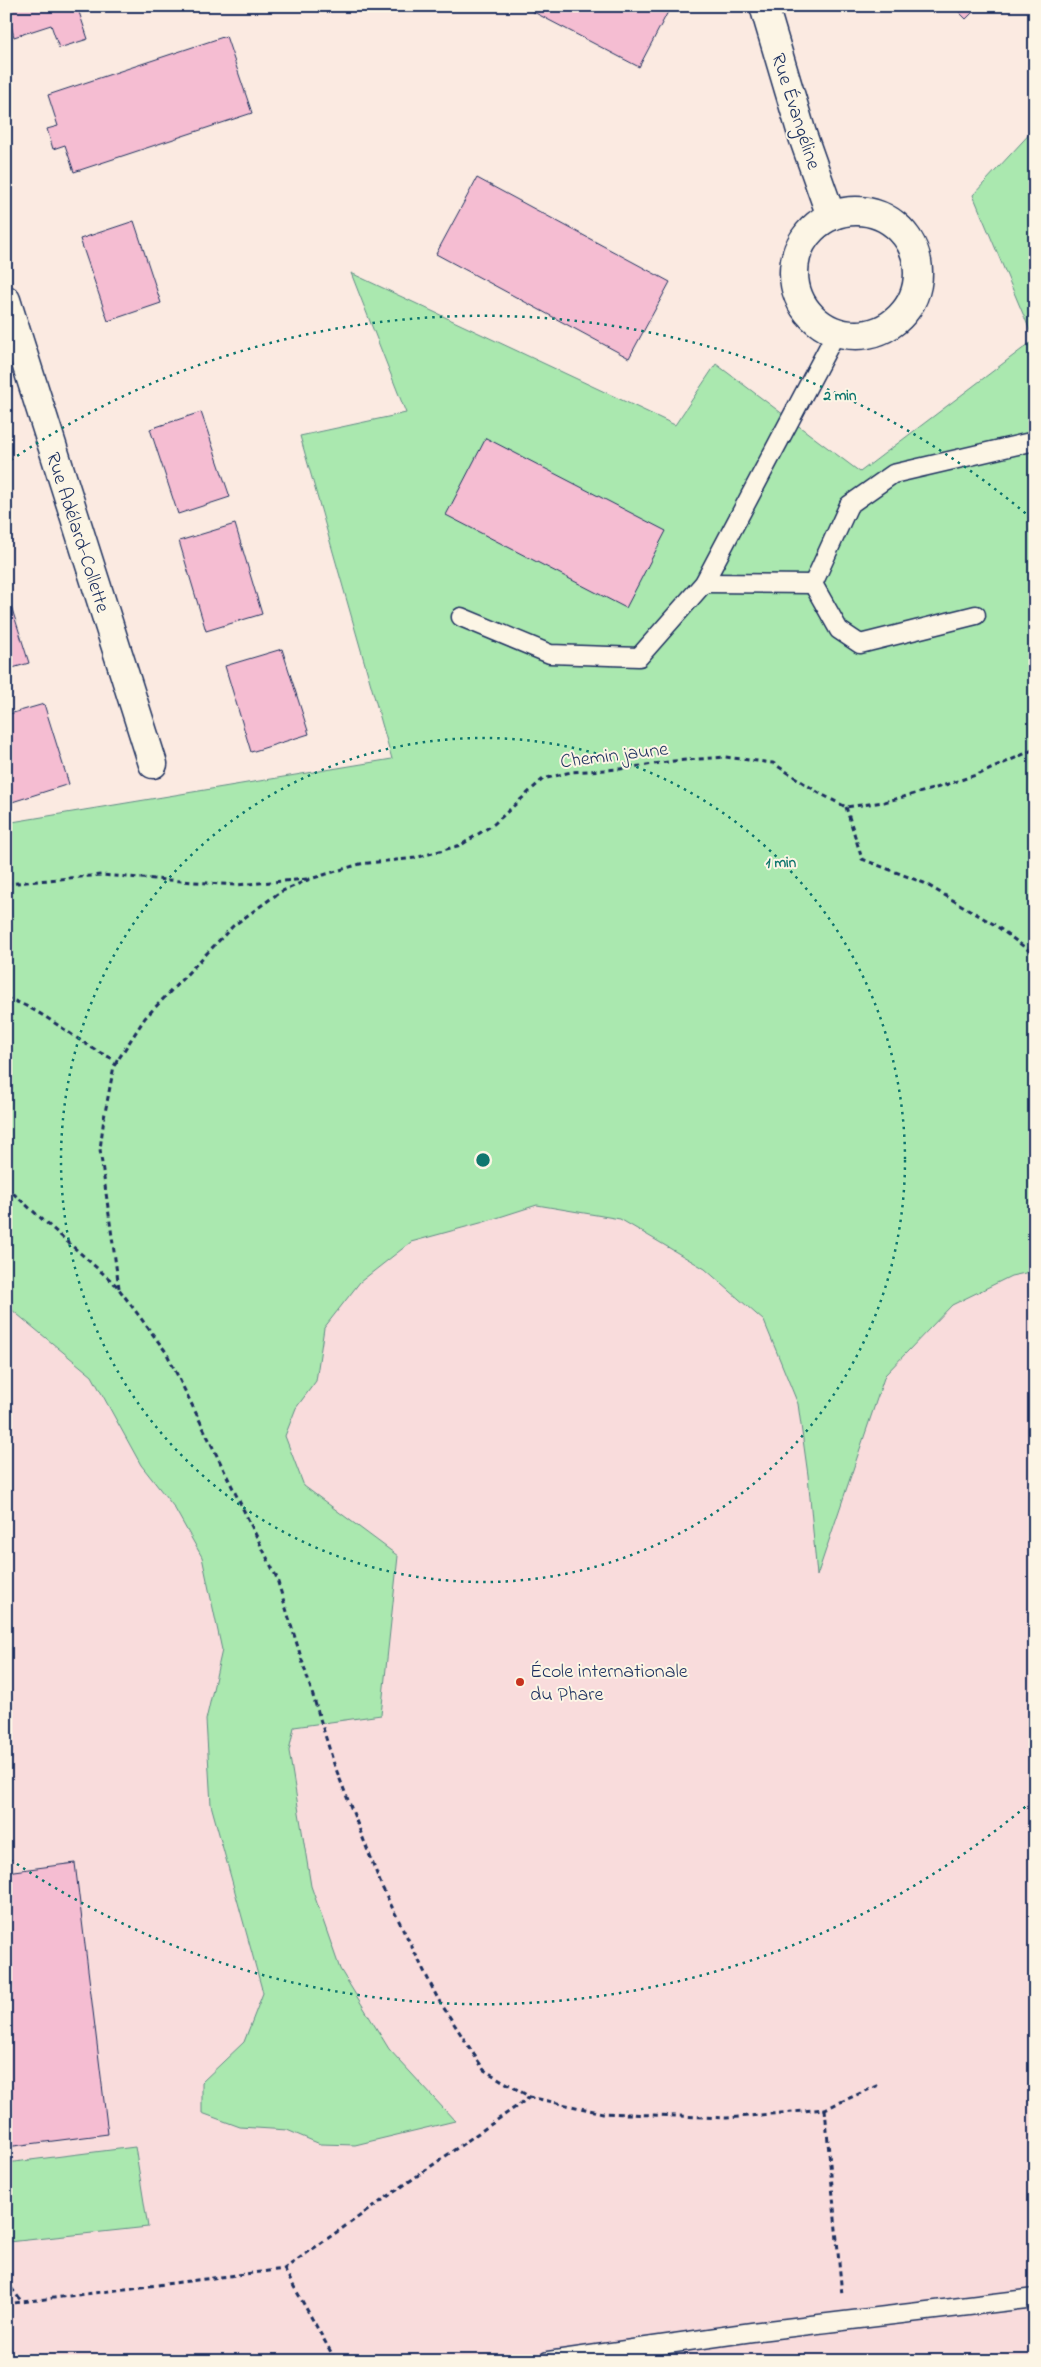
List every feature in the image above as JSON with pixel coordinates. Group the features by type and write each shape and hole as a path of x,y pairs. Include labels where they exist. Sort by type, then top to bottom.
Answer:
{"street":[{"name":"Rue Évangéline","path":"764,6 802,134 831,216"},
{"path":"861,211 890,220 910,242 918,271 913,300 894,323 866,335 836,333 810,317 795,291 794,260 807,234 831,216 861,211"},
{"name":"Rue Adélard-Collette","path":"6,300 153,764"}],"lane":[{"path":"461,617 550,654 639,657 704,583 836,333"},
{"path":"812,584 849,505 893,474 1035,441"},
{"path":"704,583 812,584"},
{"path":"812,584 839,630 860,644 976,615"},
{"path":"548,2361 844,2321 1035,2298"}],"path":[{"path":"1035,749 982,773 933,789 884,802 846,807 862,859 924,883 995,925 1035,955"},
{"name":"Chemin jaune","path":"310,878 360,864 415,858 461,845 494,824 543,779 570,772 620,769 674,761 725,757 773,763 819,793 846,807"},
{"path":"6,884 101,875 235,884 310,878"},
{"path":"119,1290 100,1149 114,1066 145,1018 233,926 280,892 310,878"},
{"path":"6,998 23,1003 68,1031 100,1054 118,1061"},
{"path":"6,1188 119,1290 166,1352 276,1576 338,1773 382,1886 438,1999 484,2070 530,2097 603,2113 726,2118 825,2109 881,2084"},
{"path":"6,2304 284,2269 530,2097"},
{"path":"825,2109 844,2321"},
{"path":"284,2269 336,2361"},
{"path":"6,2281 22,2302"}],"shaded area":[{"name":"École internationale du Phare","path":"6,823 1035,1003 1035,2361 6,2361"}],"green space":[{"path":"1035,128 1035,1271 1011,1276 952,1305 885,1375 817,1576 808,1475 798,1404 764,1321 705,1269 620,1219 537,1205 411,1242 360,1282 324,1328 316,1381 296,1408 285,1436 304,1486 398,1556 381,1715 294,1727 289,1751 311,1886 340,1969 389,2049 455,2121 355,2145 320,2144 287,2130 240,2127 202,2113 202,2082 244,2042 263,1993 211,1805 206,1720 222,1650 202,1557 174,1507 141,1465 92,1376 6,1305 6,823 392,759 300,436 406,413 351,273 675,425 716,364 860,472 1034,340 973,195"},
{"path":"135,2147 148,2227 9,2242 6,2226 6,2163"}],"building":[{"path":"6,6 77,6 88,39 59,48 51,25 14,37"},
{"path":"522,6 671,6 639,67"},
{"path":"953,6 979,6 966,19"},
{"path":"226,36 252,113 74,172 65,145 53,149 47,129 58,126 48,95"},
{"path":"477,178 670,282 629,358 436,254"},
{"path":"134,221 161,303 108,321 80,239"},
{"path":"201,412 230,497 178,514 150,429"},
{"path":"486,438 666,531 626,608 446,515"},
{"path":"235,524 262,614 206,631 179,541"},
{"path":"6,590 29,663 6,670"},
{"path":"282,649 309,734 251,752 225,666"},
{"path":"44,704 69,784 9,803 6,793 6,715"},
{"path":"75,1863 108,2134 6,2147 6,1872"}],"place":[{"name":"École internationale du Phare","path":"520,1682"}]}
